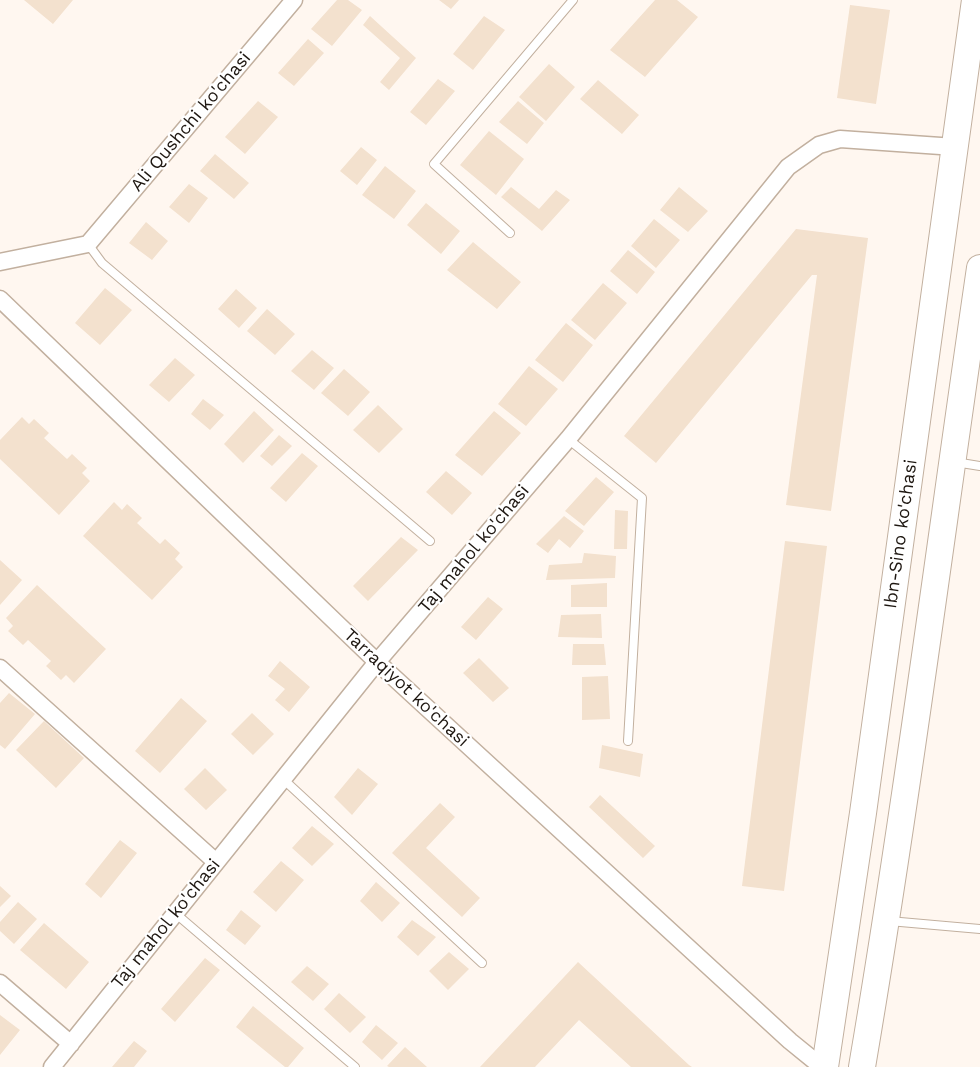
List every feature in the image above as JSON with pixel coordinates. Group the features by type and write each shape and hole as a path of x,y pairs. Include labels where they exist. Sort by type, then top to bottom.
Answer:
{"main road":[{"name":"Ibn-Sino ko'chasi","path":"823,1067 863,813 975,0"},
{"path":"862,1067 980,268"}],"street":[{"name":"Ali Qushchi ko'chasi","path":"88,244 294,0"},
{"name":"Taj mahol ko'chasi","path":"52,1067 377,662 568,439 788,168 819,145 840,140 955,147"},
{"path":"0,262 88,244"},
{"name":"Tarraqiyot ko'chasi","path":"0,299 377,662 790,1041 823,1067"},
{"path":"0,668 216,862"},
{"path":"0,983 71,1044"}],"lane":[{"path":"510,233 434,164 573,0"},
{"path":"88,244 102,263 430,541"},
{"path":"568,439 642,498 628,741"},
{"path":"952,462 980,466"},
{"path":"283,779 482,963"},
{"path":"175,913 355,1067"},
{"path":"885,921 980,929"}],"building":[{"path":"24,0 73,0 53,24"},
{"path":"337,0 348,0 362,10 332,46 311,29"},
{"path":"439,0 459,0 451,9"},
{"path":"655,0 677,0 698,17 645,77 610,50"},
{"path":"850,5 890,10 876,104 837,98"},
{"path":"370,16 416,58 389,90 380,82 400,58 363,25"},
{"path":"484,16 505,30 473,70 453,54"},
{"path":"308,39 324,53 294,86 278,73"},
{"path":"549,64 575,87 546,121 519,97"},
{"path":"438,79 455,91 426,125 410,112"},
{"path":"598,80 639,115 622,134 580,99"},
{"path":"258,101 278,117 245,154 225,137"},
{"path":"518,101 544,123 527,144 499,122"},
{"path":"489,131 524,159 496,195 460,165"},
{"path":"361,147 377,160 357,185 340,171"},
{"path":"215,154 249,183 234,199 200,171"},
{"path":"385,166 416,191 394,219 362,195"},
{"path":"189,184 208,198 189,223 169,207"},
{"path":"511,187 539,209 556,190 570,200 542,231 501,197"},
{"path":"679,187 708,211 688,232 660,210"},
{"path":"426,203 460,231 441,254 407,225"},
{"path":"654,219 680,240 656,268 631,246"},
{"path":"146,222 168,241 152,260 129,243"},
{"path":"796,229 868,238 831,511 786,505 817,275 812,275 656,463 624,436"},
{"path":"473,242 521,282 497,309 447,270"},
{"path":"628,250 655,272 637,294 610,271"},
{"path":"603,283 627,303 595,340 571,320"},
{"path":"105,288 132,310 100,345 75,323"},
{"path":"236,289 257,308 239,328 218,309"},
{"path":"267,309 295,334 275,355 247,331"},
{"path":"566,323 593,345 563,382 535,360"},
{"path":"312,350 334,368 314,390 291,371"},
{"path":"175,358 195,375 169,402 149,385"},
{"path":"529,366 558,389 526,426 498,404"},
{"path":"344,369 370,392 348,416 321,393"},
{"path":"203,399 224,415 210,430 191,414"},
{"path":"378,405 403,429 379,453 353,430"},
{"path":"254,411 274,430 243,463 224,444"},
{"path":"494,411 521,433 482,476 455,455"},
{"path":"22,417 29,424 34,419 49,433 44,438 67,459 72,454 87,468 82,473 90,481 59,515 0,459 0,440"},
{"path":"279,435 292,446 272,466 260,456"},
{"path":"302,453 318,466 286,502 270,488"},
{"path":"446,471 472,493 452,515 426,492"},
{"path":"596,477 614,492 584,526 565,511"},
{"path":"114,502 122,510 127,504 142,518 137,523 160,544 165,539 180,553 175,559 183,567 152,600 83,536"},
{"path":"615,510 628,511 627,549 614,549"},
{"path":"564,516 584,531 570,548 559,539 548,553 536,544"},
{"path":"401,537 418,550 368,601 353,586"},
{"path":"785,541 827,546 784,891 742,886"},
{"path":"584,553 616,556 615,578 546,580 549,565 582,563"},
{"path":"0,560 22,580 0,605"},
{"path":"607,583 607,607 571,607 571,585"},
{"path":"37,585 106,649 74,683 66,675 61,680 46,666 51,661 28,640 23,645 8,631 13,626 6,618"},
{"path":"488,597 503,609 476,640 461,627"},
{"path":"601,614 602,638 558,637 561,615"},
{"path":"573,644 604,644 606,665 572,665"},
{"path":"479,658 509,688 493,702 463,673"},
{"path":"280,661 310,687 289,712 275,700 285,689 268,676"},
{"path":"608,676 610,719 582,720 582,677"},
{"path":"9,693 35,714 5,749 0,745 0,703"},
{"path":"181,698 207,721 160,773 135,751"},
{"path":"252,713 274,734 253,755 231,734"},
{"path":"44,721 84,758 56,788 16,750"},
{"path":"602,745 643,754 640,777 599,768"},
{"path":"205,768 227,790 206,810 184,789"},
{"path":"358,768 378,784 352,815 334,797"},
{"path":"600,795 655,846 643,858 589,807"},
{"path":"440,803 455,817 426,848 480,898 462,917 392,853"},
{"path":"312,826 334,844 312,866 292,848"},
{"path":"120,840 137,853 101,898 85,884"},
{"path":"281,861 304,880 276,912 253,892"},
{"path":"376,882 400,903 382,922 360,901"},
{"path":"0,886 11,896 0,907"},
{"path":"18,902 37,919 14,944 0,931 0,922"},
{"path":"241,910 261,926 245,945 226,930"},
{"path":"412,920 436,937 418,956 397,937"},
{"path":"44,923 89,962 66,989 20,950"},
{"path":"449,952 469,969 448,990 429,971"},
{"path":"205,958 220,970 175,1022 161,1009"},
{"path":"578,962 692,1067 631,1067 579,1020 535,1067 480,1067"},
{"path":"307,966 329,984 313,1001 291,982"},
{"path":"339,993 366,1017 350,1033 324,1009"},
{"path":"253,1006 304,1048 288,1067 285,1067 236,1027"},
{"path":"0,1015 20,1030 0,1055"},
{"path":"376,1025 398,1043 382,1060 362,1042"},
{"path":"134,1041 147,1051 134,1067 112,1067"},
{"path":"405,1047 427,1067 387,1066"}]}
